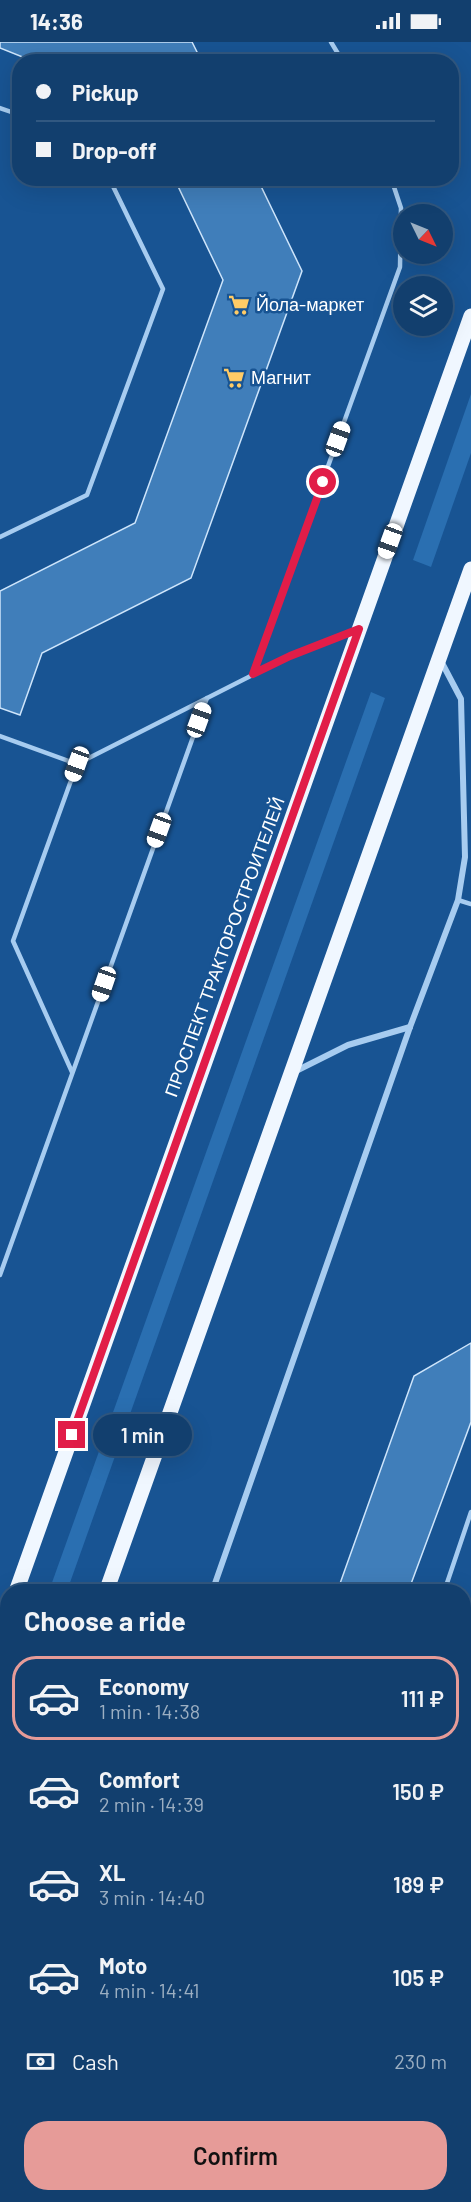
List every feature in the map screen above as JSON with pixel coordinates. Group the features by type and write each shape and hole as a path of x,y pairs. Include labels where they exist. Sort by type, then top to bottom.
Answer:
{"main road":[{"name":"ПРОСПЕКТ ТРАКТОРОСТРОИТЕЛЕЙ","path":"19,1584 470,315"},
{"path":"109,1584 471,569"}],"street":[{"path":"215,1584 410,1027 458,900 465,857 461,699 439,658"},
{"path":"291,1074 348,1045 410,1027"}],"lane":[{"path":"0,537 87,495 163,289 113,186"},
{"path":"253,674 400,267 401,208 394,186"},
{"path":"72,1072 13,941 77,764 290,656 359,629"},
{"path":"0,1275 207,698"},
{"path":"0,736 77,764"},
{"path":"458,900 471,904"},
{"path":"447,1584 471,1512"}],"shaded area":[{"path":"471,394 471,453 431,567 413,560"},
{"path":"371,692 385,698 69,1584 52,1584"}],"building":[{"path":"0,42 192,42 198,54 15,54 0,48"},
{"path":"178,186 261,186 302,271 191,578 42,653 20,715 0,708 0,591 135,523 223,280"},
{"path":"471,1343 471,1422 411,1584 340,1584 414,1376"}],"place":[{"name":"Йола-маркет","path":"239,305"},
{"name":"Магнит","path":"234,378"}],"route":[{"path":"72,1435 359,629 290,656 253,674 323,482"}]}
